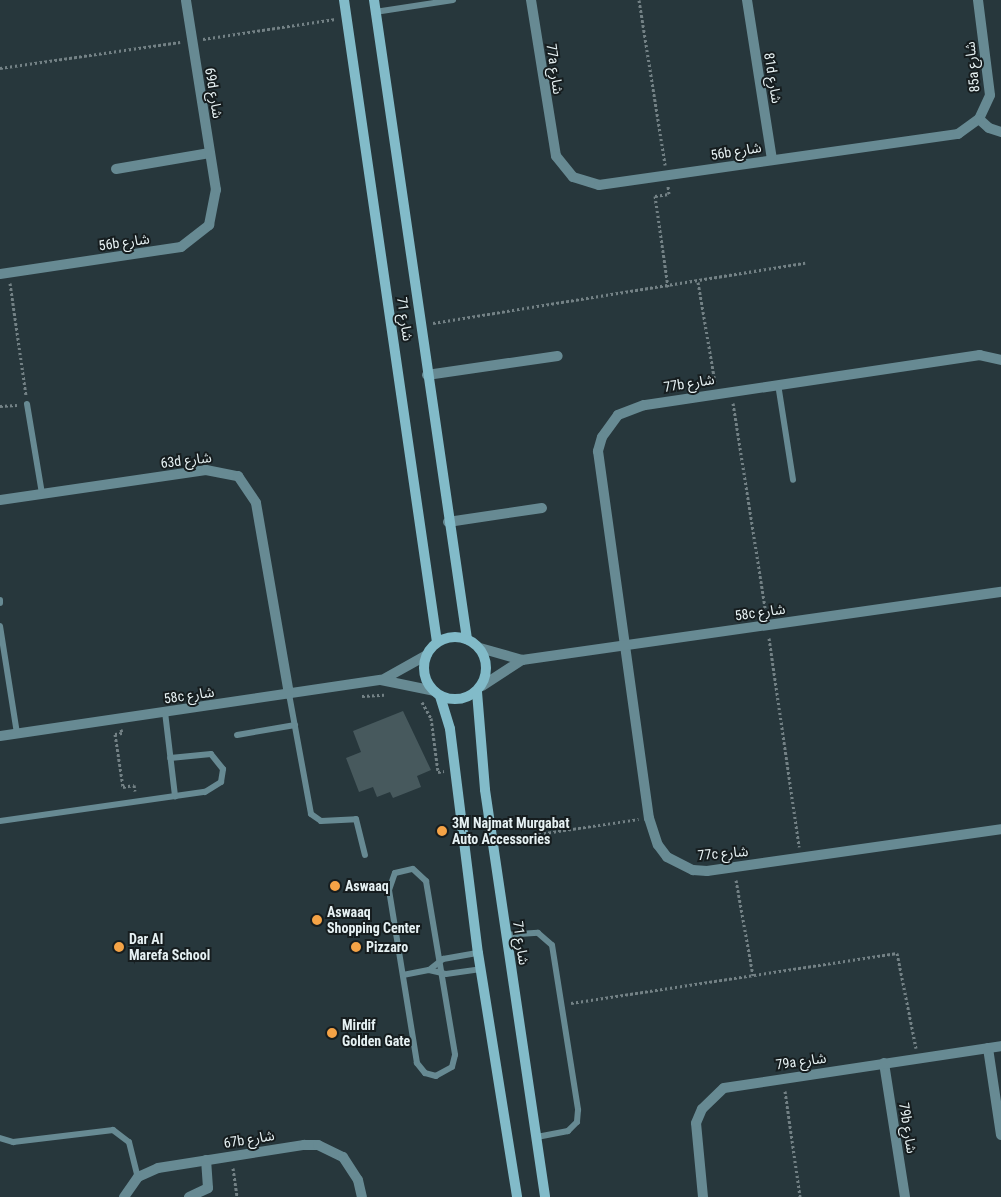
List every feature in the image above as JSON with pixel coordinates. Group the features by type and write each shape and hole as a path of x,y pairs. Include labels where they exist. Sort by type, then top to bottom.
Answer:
{"street":[{"name":"69d شارع","path":"186,0 216,190"},
{"name":"شارع 71","path":"344,0 437,642"},
{"name":"شارع 71","path":"374,0 448,522 467,639"},
{"name":"77a شارع","path":"531,0 552,143"},
{"name":"81d شارع","path":"747,0 772,159"},
{"name":"85a شارع","path":"945,136 958,134 979,119 990,95 978,0"},
{"path":"979,119 989,128 1001,132"},
{"name":"56b شارع","path":"552,143 564,167 585,183 612,185 772,159 945,136"},
{"path":"116,169 210,153"},
{"name":"56b شارع","path":"4,273 181,247 209,225 216,190"},
{"name":"77b شارع","path":"624,645 599,465 602,437 618,415 630,408 717,392 980,355 1001,360"},
{"path":"427,375 558,356"},
{"name":"63d شارع","path":"0,500 206,470 238,476 256,503 289,694"},
{"path":"448,522 542,508"},
{"name":"58c شارع","path":"480,648 522,660 1001,592"},
{"path":"437,694 463,699 479,689 487,671 480,648 467,639 452,637 437,642 427,654 425,678 437,694 450,728 478,953 516,1197"},
{"name":"77c شارع","path":"624,645 649,818 658,845 679,865 707,870 1001,829"},
{"name":"58c شارع","path":"0,736 381,680 427,654"},
{"name":"58c شارع","path":"479,689 522,660"},
{"name":"58c شارع","path":"381,680 437,694"},
{"name":"شارع 71","path":"479,689 479,745 545,1197"},
{"name":"79a شارع","path":"703,1197 695,1138 702,1109 724,1088 783,1077 1001,1046"},
{"path":"988,1048 1001,1135"},
{"name":"79b شارع","path":"884,1063 905,1197"},
{"name":"67b شارع","path":"138,1177 158,1168 318,1145 331,1150 352,1168 362,1197"},
{"path":"189,1197 208,1188 206,1160"},
{"path":"124,1197 138,1177"}],"lane":[{"path":"375,12 453,0"},
{"path":"778,384 793,480"},
{"path":"27,404 42,494"},
{"path":"0,626 17,734"},
{"path":"289,694 311,814 321,821 356,818 365,855"},
{"path":"165,712 175,796"},
{"path":"236,735 295,725"},
{"path":"0,821 211,790 221,782 223,769 211,754 170,758"},
{"path":"413,869 426,881 441,973 455,1055 448,1072 436,1076 425,1073 417,1063 402,975 389,890 391,878 401,870 413,869"},
{"path":"506,936 532,932 549,939 562,1004 578,1116 568,1131 536,1137"},
{"path":"429,970 439,961 478,953"},
{"path":"402,975 429,970 441,973 481,969"},
{"path":"0,1138 13,1142 113,1130 129,1142 138,1177"}],"path":[{"path":"639,0 669,194 654,196 668,287"},
{"path":"0,68 346,18"},
{"path":"420,325 668,287 805,263"},
{"path":"0,406 27,404 4,273"},
{"path":"698,282 717,392"},
{"path":"360,683 363,698 394,693"},
{"path":"418,698 431,718 438,772 454,770"},
{"path":"120,719 122,733 115,734 123,787 134,785 136,802"},
{"path":"492,840 649,818"},
{"path":"733,867 753,975"},
{"path":"562,1004 897,953 918,1058"},
{"path":"783,1077 800,1197"},
{"path":"231,1156 237,1197"}],"building":[{"path":"403,711 431,770 417,776 421,787 393,798 390,792 377,797 373,787 359,792 346,758 361,752 353,731"}],"place":[{"name":"3M Najmat Murgabat Auto Accessories","path":"442,831"},
{"name":"Aswaaq","path":"335,886"},
{"name":"Aswaaq Shopping Center","path":"317,920"},
{"name":"Dar Al Marefa School","path":"119,947"},
{"name":"Pizzaro","path":"356,947"},
{"name":"Mirdif Golden Gate","path":"332,1033"}]}
